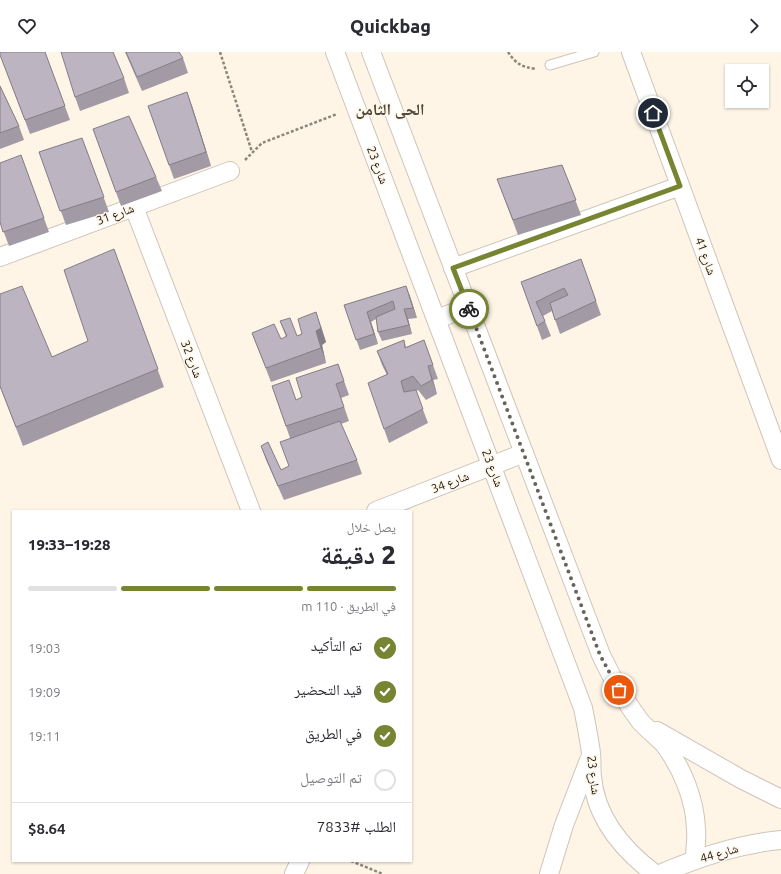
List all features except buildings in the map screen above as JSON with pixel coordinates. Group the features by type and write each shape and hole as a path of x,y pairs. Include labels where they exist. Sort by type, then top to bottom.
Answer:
{"street":[{"name":"شارع 23","path":"335,52 583,708 591,754 592,778 597,802 607,824 621,845 638,862 655,874"},
{"path":"371,52 600,655 625,701 641,722 663,744 680,769 693,806 696,829 695,860"},
{"name":"شارع 41","path":"631,52 781,460"},
{"name":"شارع 31","path":"0,257 230,171"},
{"path":"453,268 680,186"},
{"name":"شارع 32","path":"134,207 251,510"},
{"path":"437,319 468,307"},
{"name":"شارع 34","path":"379,510 524,453"},
{"path":"641,722 741,779 781,799"},
{"path":"549,874 564,825 591,754"},
{"name":"شارع 44","path":"660,874 730,848 781,840"},
{"path":"294,874 300,862"}],"lane":[{"path":"550,66 594,52"}],"path":[{"path":"220,52 252,152"},
{"path":"508,52 514,60 525,67 538,69 550,66"},
{"path":"230,171 243,162 262,143 356,107"},
{"path":"353,862 383,874"}],"way so far":[{"path":"469,309 600,655 619,690"}],"district":[{"name":"الحى الثامن","path":"390,109"}],"route":[{"path":"469,309 453,268 680,186 653,113"}]}
